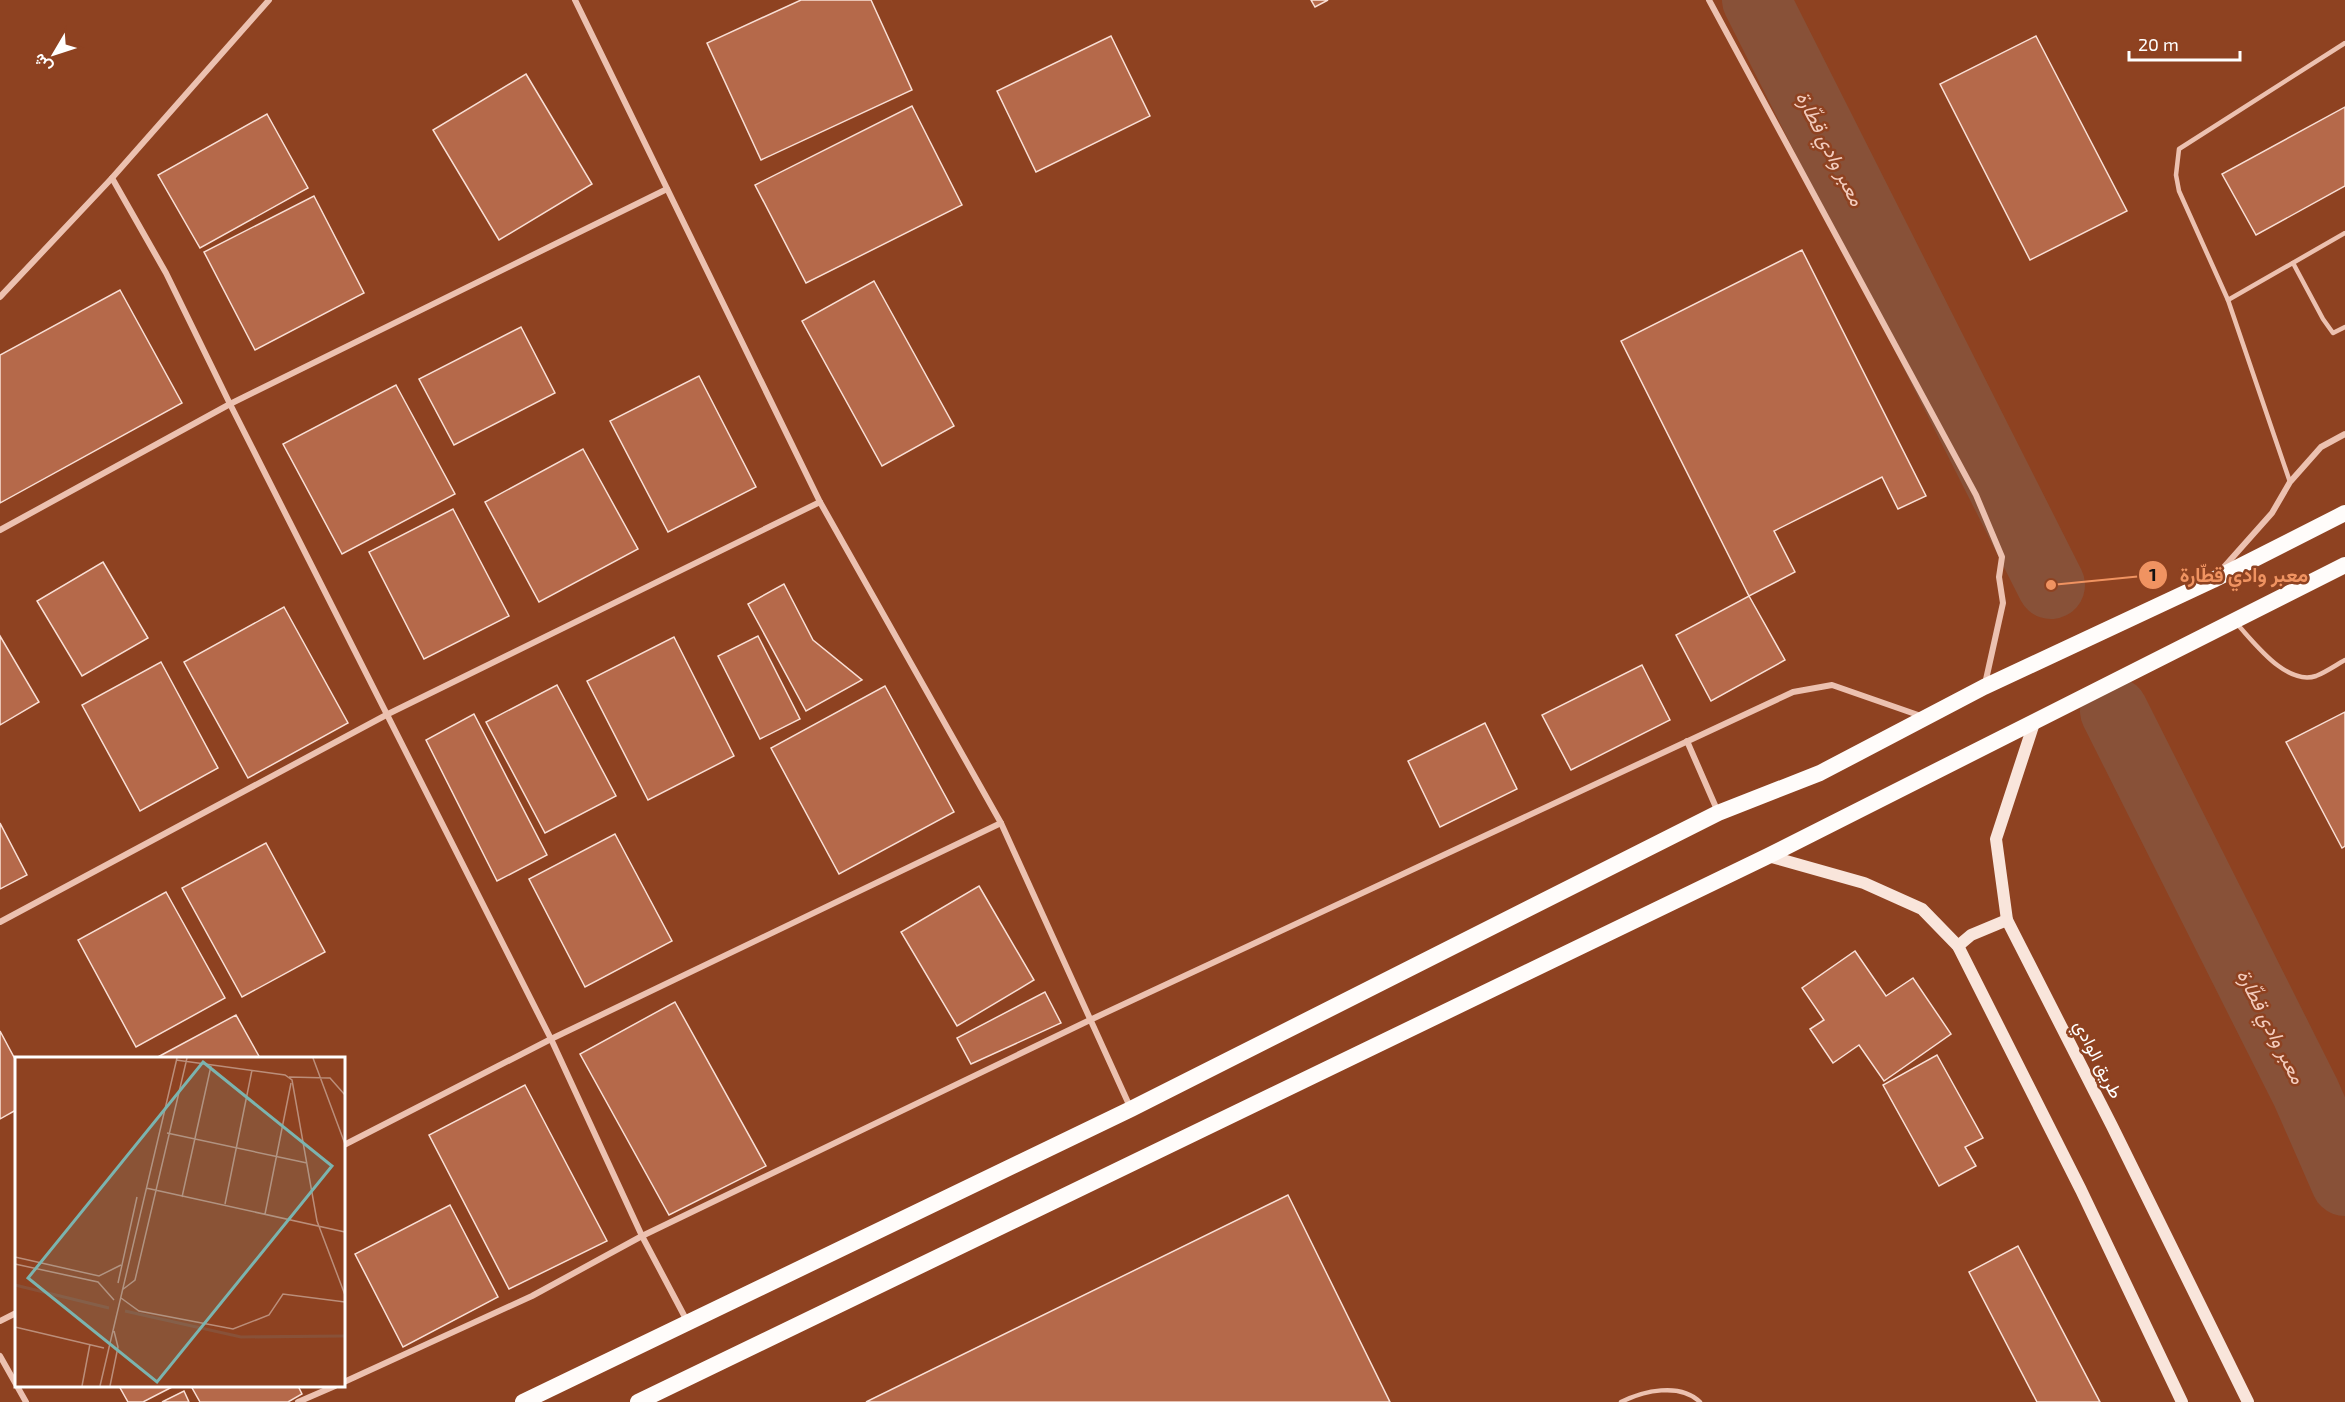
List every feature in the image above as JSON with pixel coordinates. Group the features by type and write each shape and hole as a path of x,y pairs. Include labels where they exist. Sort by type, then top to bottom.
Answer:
{"highway":[{"path":"523,1402 1131,1109 1718,813 1820,773 1984,687 2213,580 2345,513"},
{"path":"638,1402 1768,856 2345,564"}],"main road":[{"name":"طريق الوادي","path":"2035,720 1996,839 2007,920 2248,1402"},
{"path":"1768,856 1864,883 1922,909 1958,946 2081,1190 2182,1402"},
{"path":"1958,946 1971,935 2007,920"}],"street":[{"path":"0,297 111,178 269,0"},
{"path":"575,0 820,502 1000,823 1131,1109"},
{"path":"1709,0 1976,495 2002,557 1999,577 2003,603 1984,687"},
{"path":"111,178 166,273 551,1039 642,1236 688,1324"},
{"path":"0,530 230,404 666,189"},
{"path":"2213,580 2272,513 2290,482 2321,447 2345,434"},
{"path":"0,922 388,714 820,502"},
{"path":"345,1382 532,1296 642,1236 1090,1020 1793,692 1832,685 1926,718"},
{"path":"1687,741 1718,813"},
{"path":"345,1144 551,1039 1000,823"},
{"path":"0,1321 15,1314"},
{"path":"0,1356 15,1383"},
{"path":"18,1387 26,1402"},
{"path":"298,1402 333,1387"}],"lane":[{"path":"2290,482 2228,300 2179,191 2176,175 2179,149 2345,43"},
{"path":"2228,300 2345,232"},
{"path":"2293,263 2333,333 2345,327"},
{"path":"2234,620 2273,663 2291,674 2314,677 2345,660"},
{"path":"1621,1402 1665,1389 1694,1396 1700,1402"}],"building":[{"path":"801,0 871,0 912,90 761,160 707,43"},
{"path":"1311,0 1328,0 1315,7"},
{"path":"1111,36 1150,116 1036,172 997,91"},
{"path":"2036,36 2127,211 2030,260 1940,84"},
{"path":"526,74 592,184 499,240 433,130"},
{"path":"912,106 962,205 806,283 755,185"},
{"path":"2345,107 2345,186 2256,235 2222,174"},
{"path":"267,114 308,188 200,248 158,175"},
{"path":"314,196 364,293 255,350 204,252"},
{"path":"1802,250 1926,496 1898,509 1882,477 1774,531 1795,572 1749,596 1621,341"},
{"path":"874,281 954,426 882,466 802,321"},
{"path":"120,290 182,403 0,503 0,355"},
{"path":"521,327 555,393 454,445 419,379"},
{"path":"699,376 756,487 668,532 610,421"},
{"path":"396,385 455,494 342,554 283,444"},
{"path":"583,449 638,549 539,602 485,502"},
{"path":"453,509 509,616 424,659 369,552"},
{"path":"103,562 148,638 82,676 37,601"},
{"path":"784,584 813,640 862,680 806,711 748,604"},
{"path":"1749,596 1785,660 1711,701 1676,635"},
{"path":"284,607 348,723 248,778 184,662"},
{"path":"0,636 39,702 0,725"},
{"path":"758,636 800,719 760,739 718,656"},
{"path":"674,637 734,756 648,800 587,681"},
{"path":"161,662 218,768 140,811 82,705"},
{"path":"1642,665 1670,720 1571,770 1542,715"},
{"path":"557,685 616,796 545,833 486,722"},
{"path":"885,686 954,812 839,874 771,748"},
{"path":"2345,712 2345,846 2342,848 2286,742"},
{"path":"474,714 547,855 497,881 426,740"},
{"path":"1485,723 1517,789 1440,827 1408,761"},
{"path":"0,823 27,875 0,889"},
{"path":"615,834 672,941 585,987 529,879"},
{"path":"266,843 325,952 242,997 182,888"},
{"path":"979,886 1034,980 957,1026 901,932"},
{"path":"166,892 225,998 136,1047 78,940"},
{"path":"1855,951 1886,996 1913,978 1951,1034 1884,1081 1859,1045 1833,1063 1810,1029 1824,1020 1802,988"},
{"path":"1045,992 1061,1023 971,1064 957,1038"},
{"path":"675,1002 766,1166 669,1215 580,1054"},
{"path":"236,1015 259,1057 158,1057"},
{"path":"0,1031 15,1059 15,1111 0,1119"},
{"path":"1937,1055 1983,1138 1965,1147 1976,1166 1939,1186 1883,1085"},
{"path":"525,1085 607,1241 509,1289 429,1135"},
{"path":"1288,1195 1390,1402 866,1402"},
{"path":"450,1205 498,1297 403,1347 355,1254"},
{"path":"2018,1246 2100,1402 2037,1402 1969,1272"},
{"path":"120,1387 172,1387 143,1402 128,1402"},
{"path":"192,1387 298,1387 302,1394 288,1402 200,1402"},
{"path":"184,1391 189,1402 162,1402"}],"waterway":[{"name":"معبر وادي قطّارة","path":"1756,0 2051,585"},
{"name":"معبر وادي قطّارة","path":"2114,711 2306,1093 2345,1182"}],"place":[{"name":"معبر وادي قطّارة","path":"2051,585"}]}
